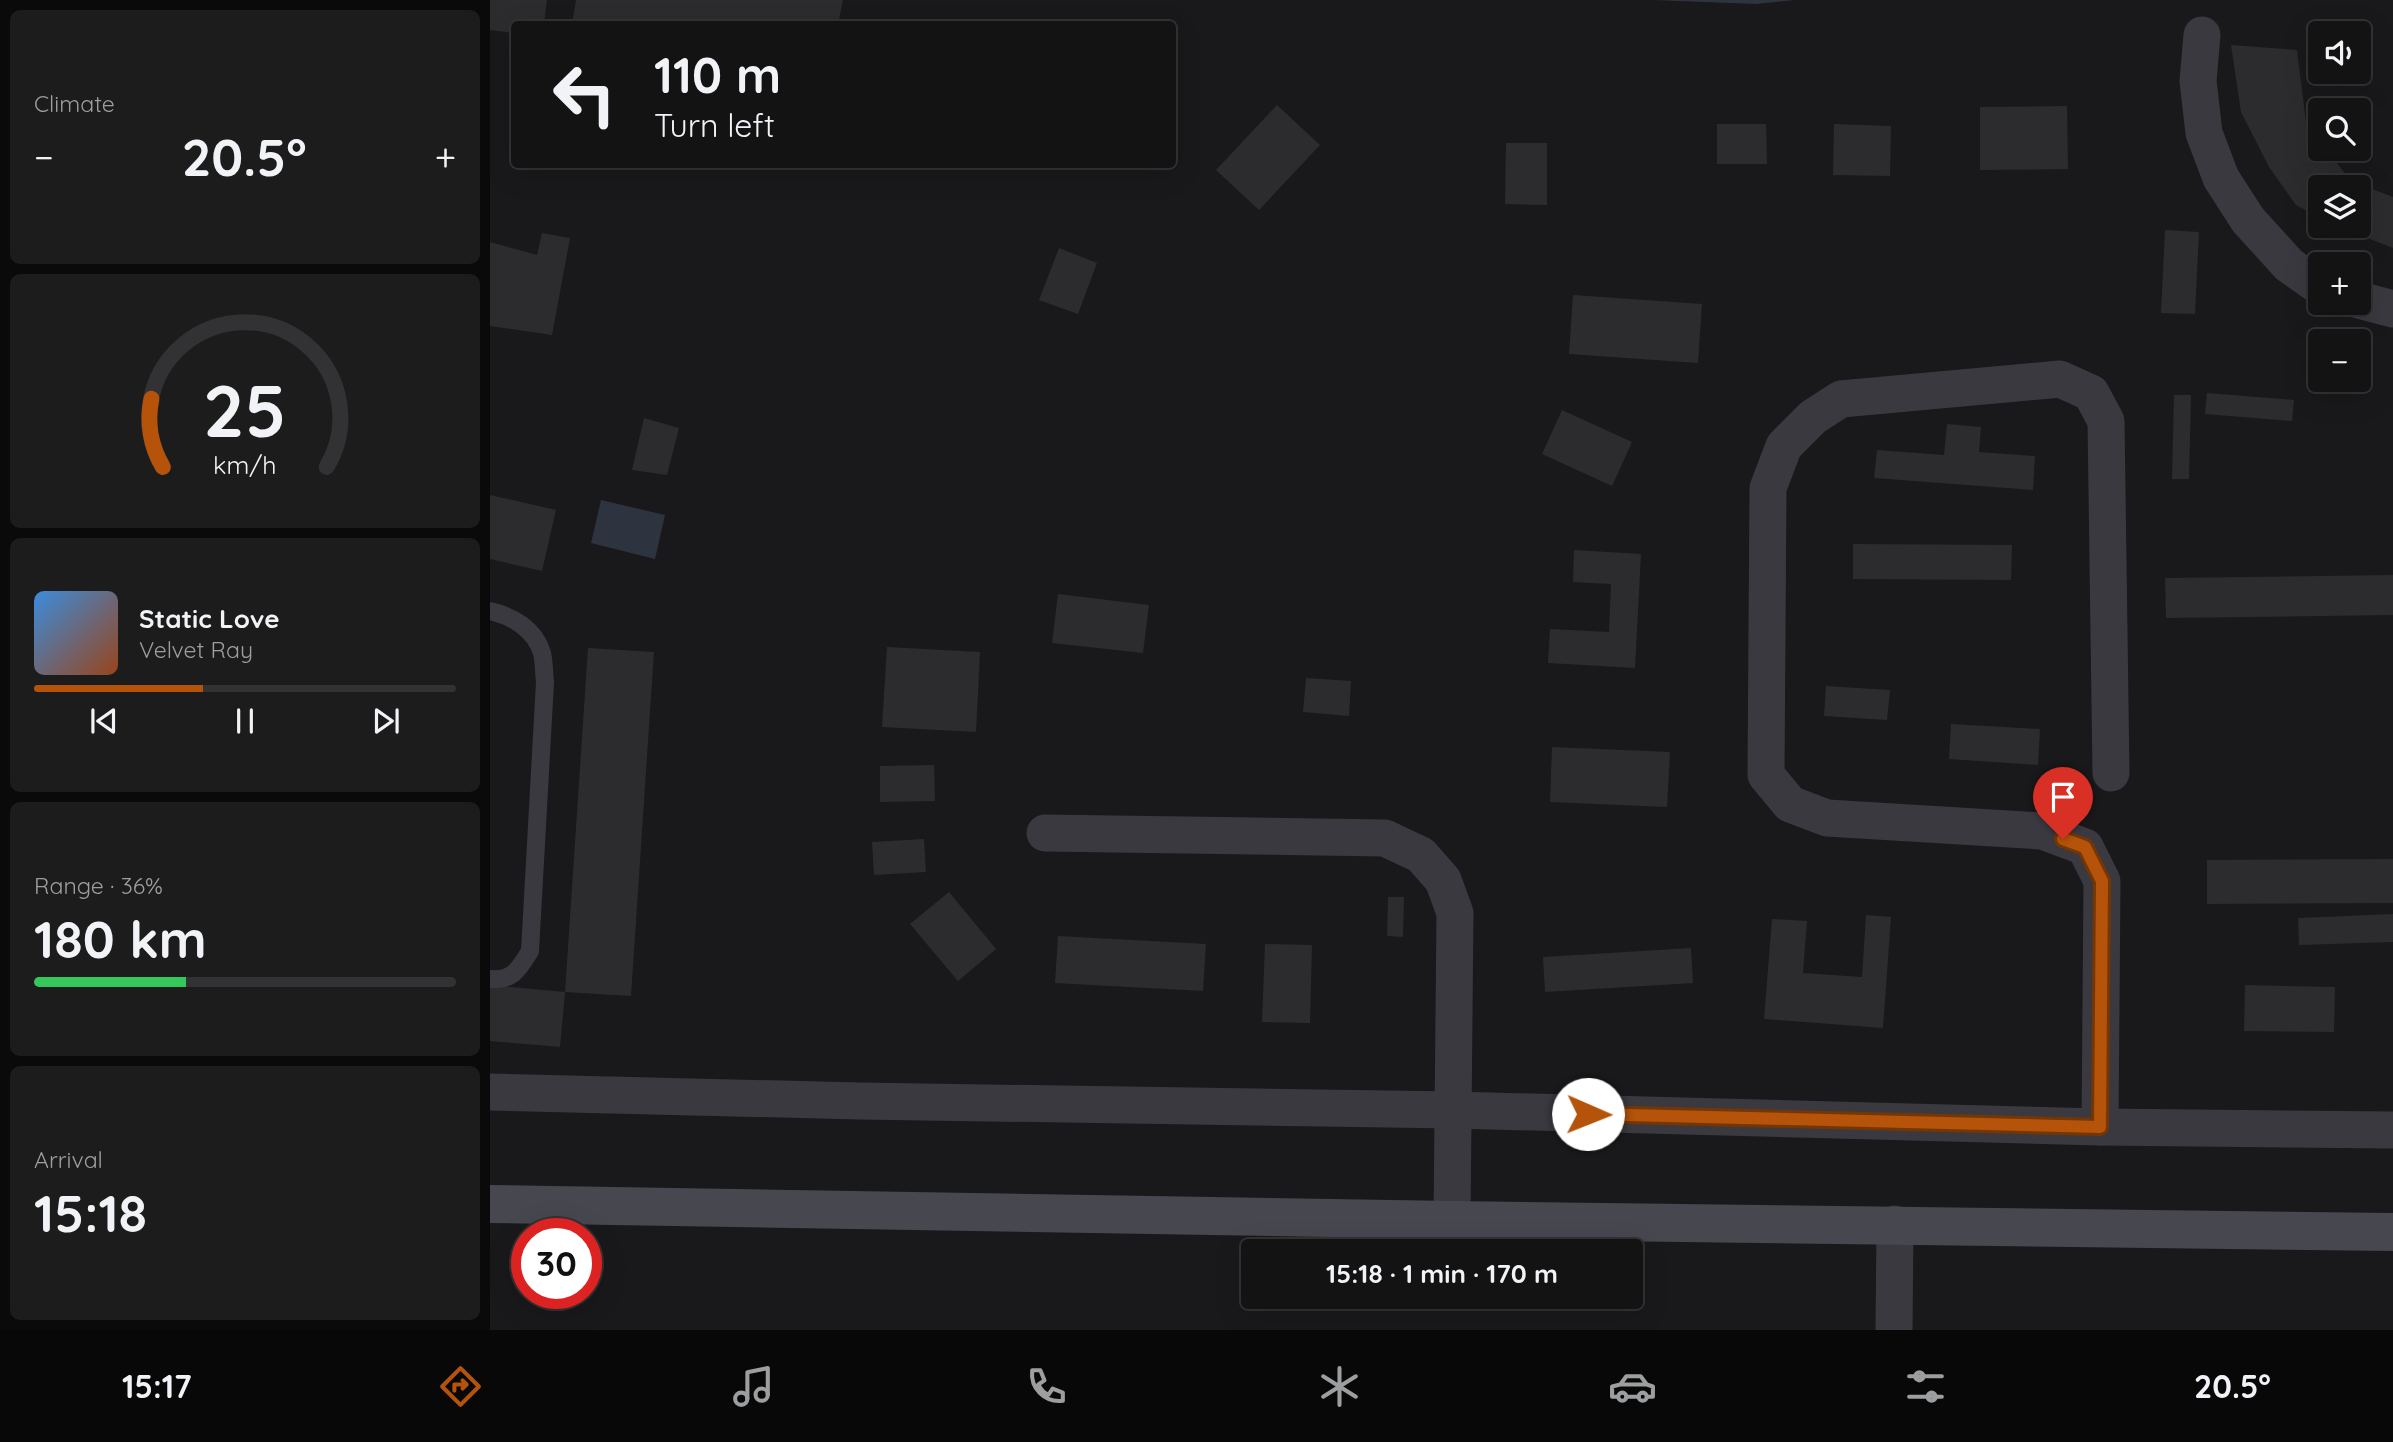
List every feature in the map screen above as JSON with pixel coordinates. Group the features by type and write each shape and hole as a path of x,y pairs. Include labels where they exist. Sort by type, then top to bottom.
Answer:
{"street":[{"path":"2203,35 2198,81 2204,133 2221,178 2248,219 2289,265 2308,278"},
{"path":"2371,303 2393,309"},
{"path":"2100,1127 2102,881 2085,847 2042,831 1827,818 1790,804 1766,775 1768,488 1784,446 1813,417 1841,399 2060,379 2091,393 2106,421 2111,773"},
{"path":"1045,833 1385,838 1421,855 1443,880 1455,913 1452,1220"},
{"path":"490,1092 1454,1110 2100,1127 2393,1130"},
{"path":"490,1204 2393,1233"},
{"path":"1894,1330 1895,1224"}],"lane":[{"path":"490,611 507,615 529,631 542,652 545,682 530,951 520,968 508,978 490,979"}],"water":[{"path":"1652,0 1795,0 1756,4"},
{"path":"601,500 665,515 655,559 591,543"}],"building":[{"path":"490,0 547,0 544,21 511,21 511,33 490,30"},
{"path":"576,0 843,0 839,21 572,21"},
{"path":"2231,45 2297,50 2308,125 2308,161 2335,161 2346,175 2308,175 2308,212 2296,205 2269,167 2241,112"},
{"path":"1277,105 1320,145 1259,210 1216,170"},
{"path":"2067,106 2068,169 1980,170 1980,107"},
{"path":"1717,124 1766,124 1767,164 1717,164"},
{"path":"1834,124 1891,126 1890,176 1833,175"},
{"path":"1506,143 1547,143 1547,205 1505,204"},
{"path":"2371,189 2393,197 2393,248 2368,238 2371,238"},
{"path":"2165,230 2199,232 2195,314 2161,313"},
{"path":"542,233 570,238 552,335 490,326 490,242 537,255"},
{"path":"1059,248 1097,263 1078,314 1039,300"},
{"path":"1573,295 1702,304 1698,363 1569,354"},
{"path":"2207,393 2294,400 2292,421 2205,414"},
{"path":"2174,395 2191,395 2189,479 2172,479"},
{"path":"1562,410 1632,442 1612,486 1542,454"},
{"path":"644,418 679,428 667,475 632,470"},
{"path":"1947,424 1981,427 1979,452 2035,456 2033,490 1874,478 1877,450 1944,455"},
{"path":"490,495 556,510 542,571 490,559"},
{"path":"1853,544 2012,545 2011,580 1853,579"},
{"path":"1574,550 1641,554 1635,668 1548,663 1550,629 1609,632 1611,584 1573,582"},
{"path":"2393,575 2393,615 2166,618 2165,578"},
{"path":"1058,594 1149,605 1143,653 1052,643"},
{"path":"887,647 980,652 976,732 882,727"},
{"path":"588,648 654,652 631,996 565,992"},
{"path":"1306,678 1351,681 1349,716 1303,712"},
{"path":"1826,686 1890,690 1887,720 1824,716"},
{"path":"1951,724 2040,729 2038,765 1949,759"},
{"path":"1552,747 1670,752 1667,807 1550,802"},
{"path":"934,765 935,801 880,802 880,766"},
{"path":"924,839 926,872 874,875 872,842"},
{"path":"2393,859 2393,903 2207,904 2207,860"},
{"path":"949,892 996,949 958,981 910,924"},
{"path":"1388,897 1404,897 1403,937 1387,936"},
{"path":"2393,914 2393,942 2299,945 2298,918"},
{"path":"1866,915 1891,917 1883,1028 1764,1019 1772,919 1807,921 1803,973 1862,977"},
{"path":"1058,936 1206,944 1203,991 1055,983"},
{"path":"1265,944 1312,945 1310,1023 1262,1022"},
{"path":"1691,948 1693,983 1545,992 1543,957"},
{"path":"490,985 565,992 560,1047 490,1041"},
{"path":"2245,985 2335,987 2334,1032 2244,1031"}],"route":[{"path":"1588,1114 2100,1127 2102,881 2085,847 2063,839"}]}
